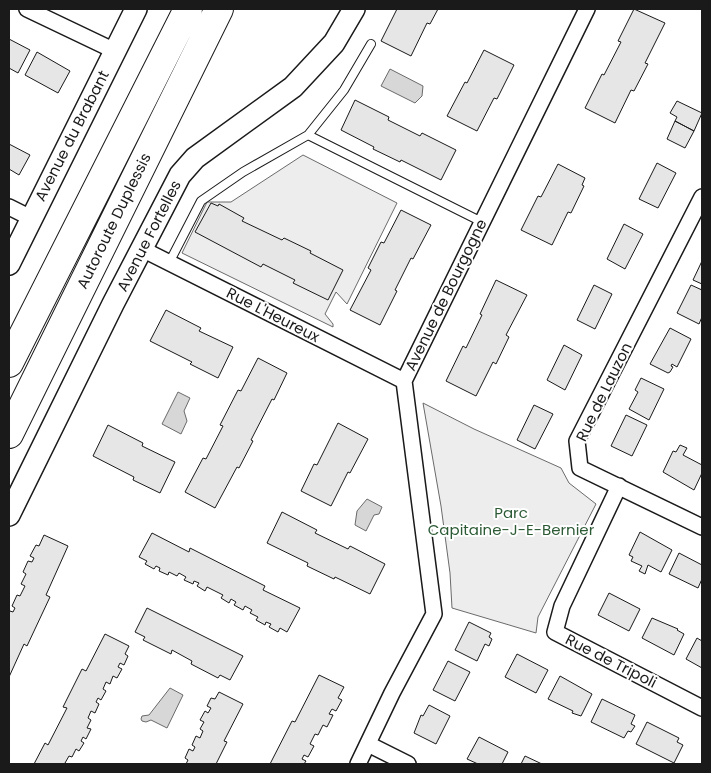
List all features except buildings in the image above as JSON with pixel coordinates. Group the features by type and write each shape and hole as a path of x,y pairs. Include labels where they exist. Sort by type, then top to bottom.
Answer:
{"highway":[{"name":"Autoroute Duplessis","path":"9,363 188,9"},
{"name":"Autoroute Duplessis","path":"9,434 219,9"},
{"path":"183,81 211,48 233,9"}],"street":[{"path":"27,9 115,51"},
{"name":"Avenue du Brabant","path":"9,264 136,9"},
{"name":"Avenue Fortelles","path":"9,515 180,176 195,158 293,87 334,43 354,9"},
{"name":"Avenue de Bourgogne","path":"358,764 392,693 434,614 404,382 587,9"},
{"name":"Rue de Lauzon","path":"702,196 578,441 580,468 702,527"},
{"path":"9,207 31,218"},
{"name":"Rue L'Heureux","path":"142,250 404,382"},
{"name":"Rue de Tripoli","path":"619,486 562,606 555,632 702,708"},
{"path":"368,744 408,764"}],"lane":[{"path":"169,263 201,201 243,172 308,135 344,90 371,44"},
{"path":"308,135 482,222"}],"shaded area":[{"path":"390,69 423,86 422,96 415,103 381,86"},
{"path":"303,155 397,203 347,304 336,292 325,314 333,324 333,327 182,253 207,202 231,202"},
{"path":"178,392 190,398 184,411 187,421 181,434 162,424"},
{"name":"Parc Capitaine-J-E-Bernier","path":"423,403 474,429 561,468 569,483 596,504 538,617 536,633 452,608 450,573 441,506"},
{"path":"367,499 382,507 379,514 374,515 366,531 355,525 357,511"},
{"path":"170,688 183,695 167,728 151,720 142,721 142,716 149,715"}]}
